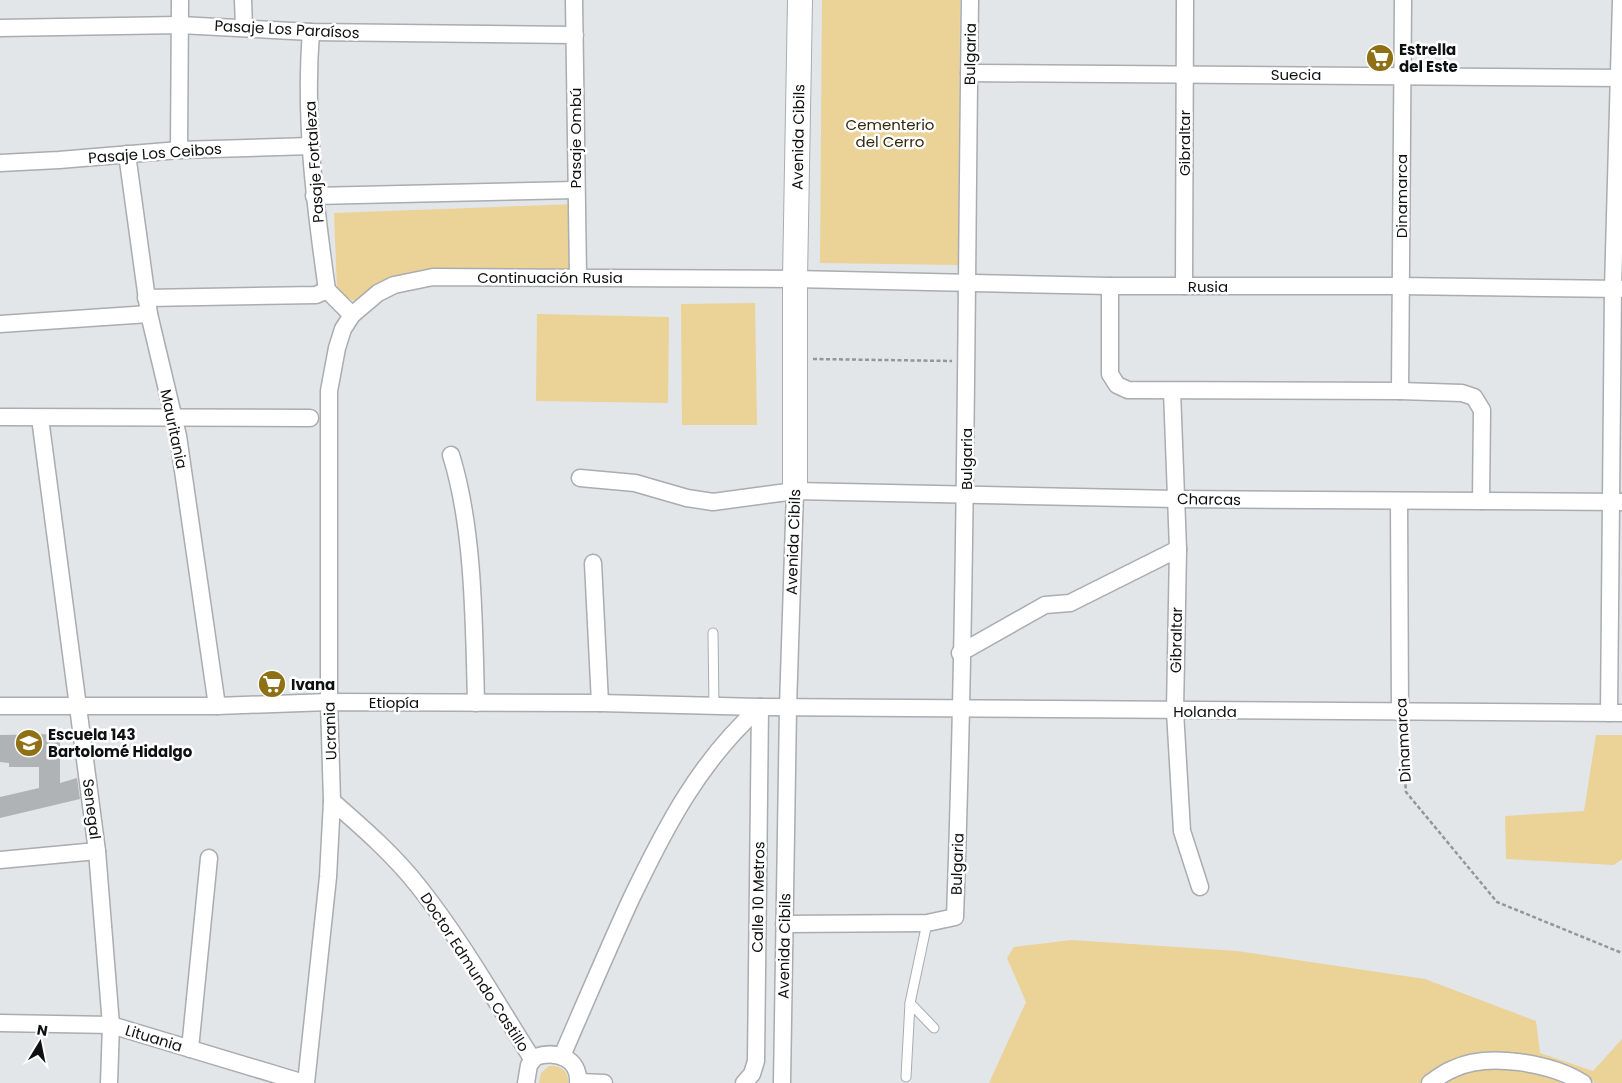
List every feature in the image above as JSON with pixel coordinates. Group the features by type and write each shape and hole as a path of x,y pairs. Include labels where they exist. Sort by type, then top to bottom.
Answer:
{"street":[{"path":"179,150 180,0"},
{"path":"242,0 244,27"},
{"name":"Pasaje Ombú","path":"574,0 575,190 578,276"},
{"name":"Avenida Cibils","path":"782,1083 788,707 795,491 795,279 800,0"},
{"name":"Bulgaria","path":"927,923 955,917 960,653 966,495 965,361 970,0"},
{"name":"Gibraltar","path":"1184,286 1185,0"},
{"name":"Dinamarca","path":"1400,391 1403,0"},
{"path":"1615,713 1620,0"},
{"name":"Pasaje Los Paraísos","path":"0,28 180,25 311,32 575,35"},
{"name":"Pasaje Fortaleza","path":"311,32 308,72 314,196 327,290"},
{"name":"Suecia","path":"969,73 1184,73 1620,78"},
{"name":"Pasaje Los Ceibos","path":"0,163 179,150 311,146"},
{"name":"Mauritania","path":"127,154 147,306 174,417 217,706"},
{"path":"314,196 575,190"},
{"name":"Continuación Rusia","path":"337,348 343,329 352,315 378,293 394,285 433,277 578,276 795,279"},
{"name":"Rusia","path":"795,279 1110,286 1400,286 1618,289"},
{"path":"1110,286 1110,374 1114,382 1128,390 1400,391 1462,393 1474,397 1482,410 1481,501"},
{"path":"0,324 147,306 316,295 327,290 352,315"},
{"name":"Ucrania","path":"305,1083 328,877 332,801 329,702 328,418 332,366 337,348"},
{"name":"Gibraltar","path":"1172,391 1178,549 1175,711 1182,831 1200,887"},
{"path":"0,417 310,418"},
{"name":"Senegal","path":"40,418 97,851 111,1025 109,1083"},
{"path":"451,455 461,487 463,506 474,630 476,703"},
{"name":"Charcas","path":"580,478 634,483 687,498 713,502 795,491 1176,498 1617,502"},
{"name":"Dinamarca","path":"1399,500 1400,713"},
{"path":"960,653 1045,605 1070,603 1178,549"},
{"path":"593,563 600,703"},
{"name":"Etiopía","path":"0,706 217,706 329,702 600,703 714,707 788,707"},
{"path":"562,1056 652,854 683,799 720,745 760,707"},
{"name":"Calle 10 Metros","path":"744,1083 752,1074 756,1061 760,707"},
{"name":"Holanda","path":"788,707 1400,713 1615,713"},
{"name":"Doctor Edmundo Castillo","path":"332,801 382,845 419,886 465,952 533,1060"},
{"path":"0,860 97,851"},
{"path":"190,1049 209,858"},
{"path":"784,924 927,923"},
{"name":"Lituania","path":"0,1023 111,1025 305,1083"},
{"path":"526,1083 529,1065 533,1060 540,1055 556,1054 574,1065 578,1082 604,1083"},
{"path":"1430,1083 1454,1068 1473,1063 1497,1061 1538,1066 1556,1071 1583,1083"}],"lane":[{"path":"713,633 714,707"},
{"path":"906,1077 910,1003 927,923"},
{"path":"910,1003 934,1028"}],"path":[{"path":"796,359 965,361"},
{"name":"Dinamarca","path":"1400,713 1406,792 1497,902 1622,953"}],"green space":[{"name":"Cementerio del Cerro","path":"822,0 960,0 958,265 820,263"},
{"path":"576,204 578,271 438,270 360,303 347,298 337,288 334,213"},
{"path":"755,303 757,425 682,425 681,304"},
{"path":"537,314 669,317 668,403 536,401"},
{"path":"1596,735 1622,735 1622,859 1614,865 1506,859 1505,816 1584,811"},
{"path":"1071,940 1237,951 1425,979 1536,1021 1540,1053 1593,1071 1622,1039 1622,1083 1595,1083 1588,1077 1524,1058 1420,1083 989,1083 1026,1002 1007,958 1014,947"},
{"path":"549,1066 561,1068 566,1072 568,1083 539,1083 541,1073"},
{"path":"1508,1066 1574,1083 1440,1083 1468,1071"}],"building":[{"path":"60,734 60,783 77,778 80,799 0,818 0,797 39,788 39,767 9,767 9,763 0,762 0,735"}],"place":[{"name":"Estrella del Este","path":"1380,58"},
{"name":"Ivana","path":"272,684"},
{"name":"Escuela 143 Bartolomé Hidalgo","path":"29,743"}]}
